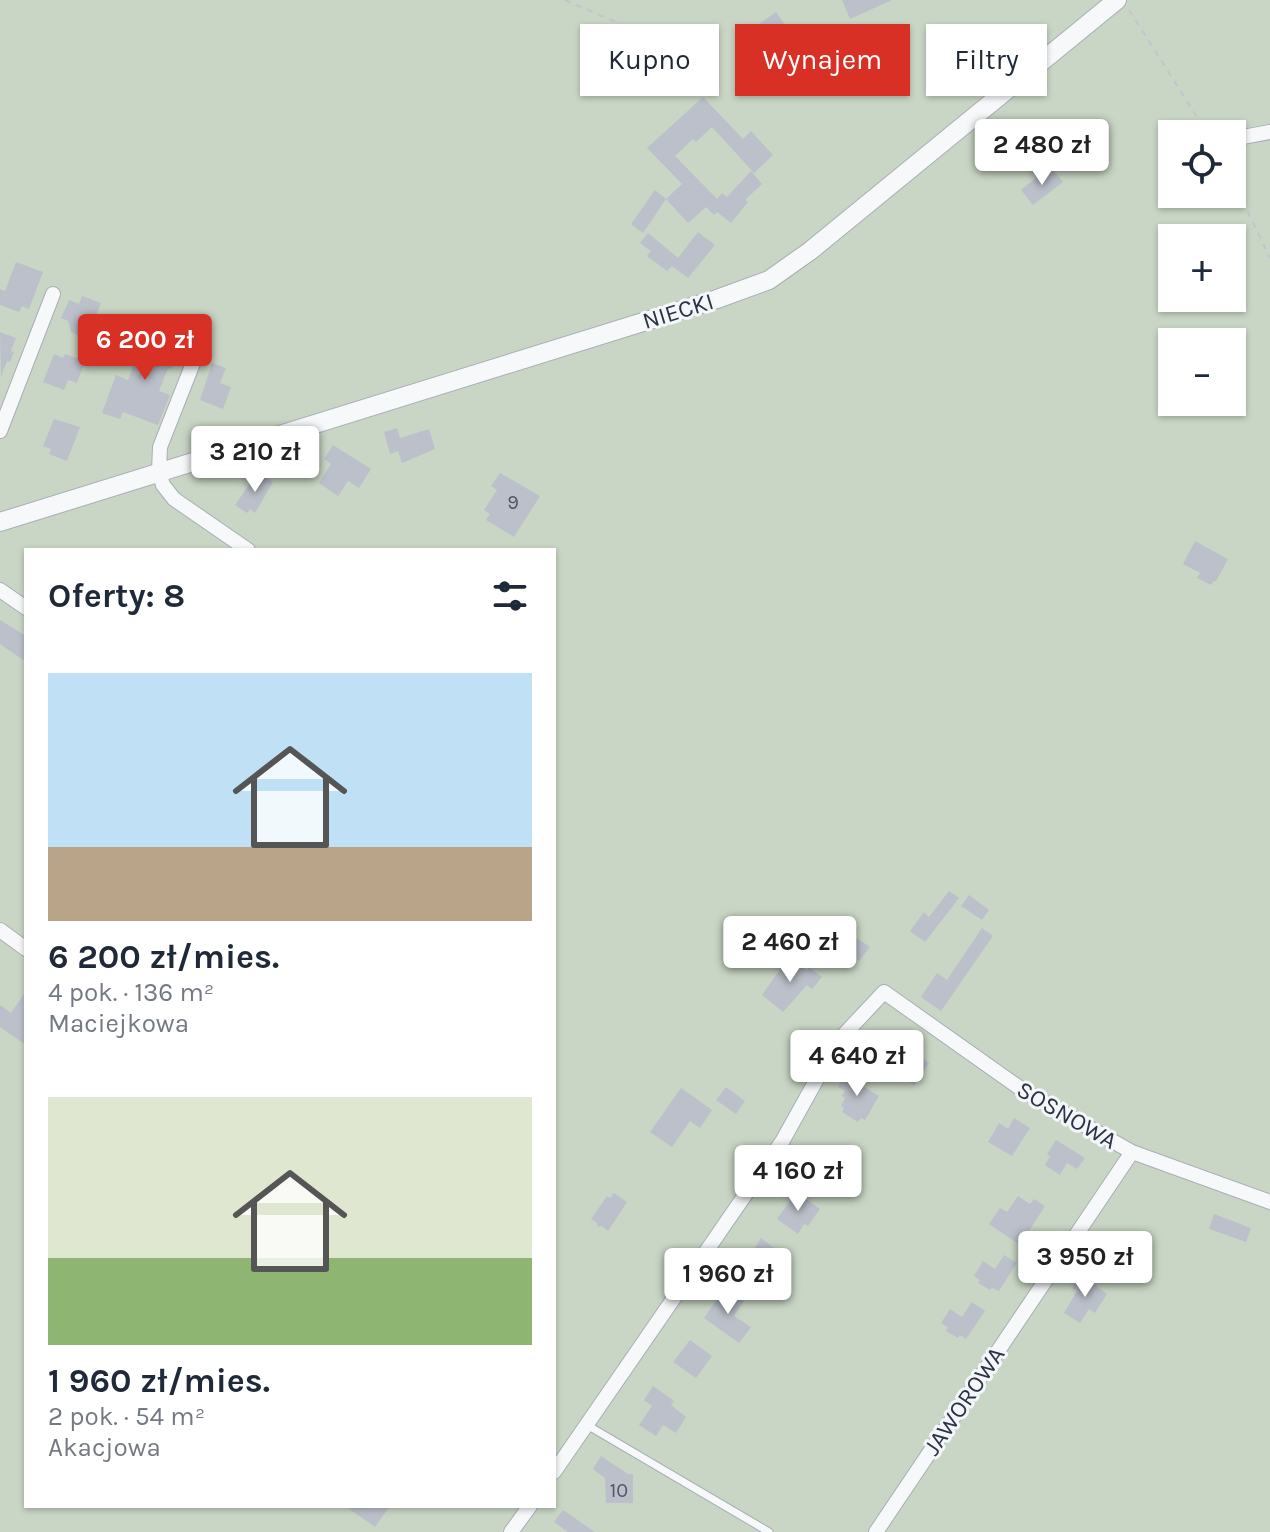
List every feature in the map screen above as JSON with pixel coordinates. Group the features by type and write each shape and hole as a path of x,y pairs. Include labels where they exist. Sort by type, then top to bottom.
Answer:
{"street":[{"name":"NIECKI","path":"0,522 740,292 769,280 810,251 1114,2"},
{"path":"1246,136 1270,132"},
{"path":"0,431 53,294"},
{"path":"203,338 160,447 159,472 163,485 174,499 245,548"},
{"path":"0,590 24,607"},
{"path":"0,930 24,948"},
{"name":"SOSNOWA","path":"587,1425 783,1140 838,1041 884,992 1024,1091 1132,1152 1270,1202"},
{"name":"JAWOROWA","path":"876,1532 1132,1152"},
{"path":"556,1469 587,1425"},
{"path":"511,1532 529,1508"}],"lane":[{"path":"587,1425 769,1532"}],"path":[{"path":"565,0 620,24"},
{"path":"1114,2 1198,120"},
{"path":"1246,208 1270,258"}],"green space":[{"path":"0,0 1270,0 1270,1532 0,1532"}],"building":[{"path":"842,0 892,0 850,19"},
{"path":"776,12 784,24 761,24"},
{"path":"703,97 743,139 751,131 773,155 754,173 712,127 675,156 717,199 722,193 727,197 751,171 762,184 745,200 748,202 731,223 717,212 714,215 706,207 688,223 666,199 682,184 647,148"},
{"path":"1053,170 1063,182 1033,205 1021,190 1037,177 1040,180"},
{"path":"655,190 666,199 643,233 631,224"},
{"path":"698,232 715,245 688,278 672,266 667,271 647,256 651,251 640,243 648,233 678,258"},
{"path":"16,262 43,272 29,309 22,306 19,312 0,305 0,289 5,291"},
{"path":"82,296 101,303 95,318 108,323 103,336 90,331 82,337 71,332 68,321 61,318 69,300 79,304"},
{"path":"167,327 183,332 176,362 173,361 171,369 168,368 159,391 170,395 158,425 123,412 120,419 102,413 116,375 128,380 140,348 150,351 153,342 158,344 161,336 164,337"},
{"path":"0,332 16,338 11,351 14,352 1,377"},
{"path":"54,354 63,358 65,354 85,361 77,383 68,380 64,390 43,382"},
{"path":"212,363 226,368 220,383 231,387 223,409 200,400"},
{"path":"54,419 80,427 67,461 49,454 51,449 43,446"},
{"path":"397,428 400,438 429,429 435,449 402,463 398,451 390,454 384,432"},
{"path":"333,445 371,469 359,488 348,481 338,496 319,483 331,464 324,459"},
{"path":"258,472 273,482 255,513 250,509 247,513 235,505"},
{"path":"500,473 540,496 514,537 486,520 490,514 484,510 497,490 491,486"},
{"path":"1195,541 1228,559 1211,585 1197,578 1200,573 1183,564"},
{"path":"0,620 24,635 24,661 0,644"},
{"path":"949,891 959,898 925,942 910,931 924,912 929,917"},
{"path":"969,895 989,910 982,920 961,906"},
{"path":"982,928 993,936 941,1011 921,997 937,973 947,980"},
{"path":"849,933 870,947 859,961 839,947"},
{"path":"789,957 822,977 812,989 807,985 783,1012 762,995"},
{"path":"24,994 24,1044 0,1027 0,1005 11,1013"},
{"path":"909,1049 929,1063 914,1085 894,1071"},
{"path":"847,1071 862,1080 859,1084 879,1096 865,1120 861,1118 858,1122 842,1112 845,1091 838,1087"},
{"path":"726,1087 745,1101 736,1114 716,1100"},
{"path":"681,1088 712,1110 700,1128 690,1121 672,1147 650,1132"},
{"path":"1014,1118 1030,1128 1012,1156 988,1142 999,1123 1008,1129"},
{"path":"1056,1140 1085,1158 1077,1169 1067,1163 1060,1175 1045,1165 1050,1156 1047,1154"},
{"path":"821,1146 846,1163 837,1177 825,1169 817,1182 803,1172"},
{"path":"796,1192 820,1209 798,1234 777,1219"},
{"path":"614,1193 627,1202 608,1231 602,1226 598,1227 591,1219 607,1196 610,1198"},
{"path":"1018,1196 1030,1204 1034,1199 1045,1206 1020,1245 989,1224 1000,1208 1007,1212"},
{"path":"1214,1214 1251,1228 1246,1242 1209,1229"},
{"path":"761,1238 791,1261 768,1293 740,1273"},
{"path":"1004,1255 1017,1263 999,1291 978,1283 980,1280 974,1276 983,1261 995,1269"},
{"path":"1081,1275 1107,1294 1095,1313 1089,1309 1080,1323 1064,1313 1077,1291 1072,1288"},
{"path":"725,1288 744,1301 734,1316 751,1327 739,1343 704,1318"},
{"path":"972,1302 985,1311 966,1339 946,1331 948,1327 941,1323 950,1309 962,1317"},
{"path":"690,1340 712,1356 696,1378 673,1362"},
{"path":"653,1386 674,1401 671,1405 686,1417 676,1433 663,1425 656,1436 639,1425 652,1406 644,1400"},
{"path":"601,1456 628,1474 633,1474 633,1503 606,1503 605,1478 593,1469"},
{"path":"348,1508 389,1508 375,1527"},
{"path":"563,1510 595,1532 568,1532 554,1522"}]}
